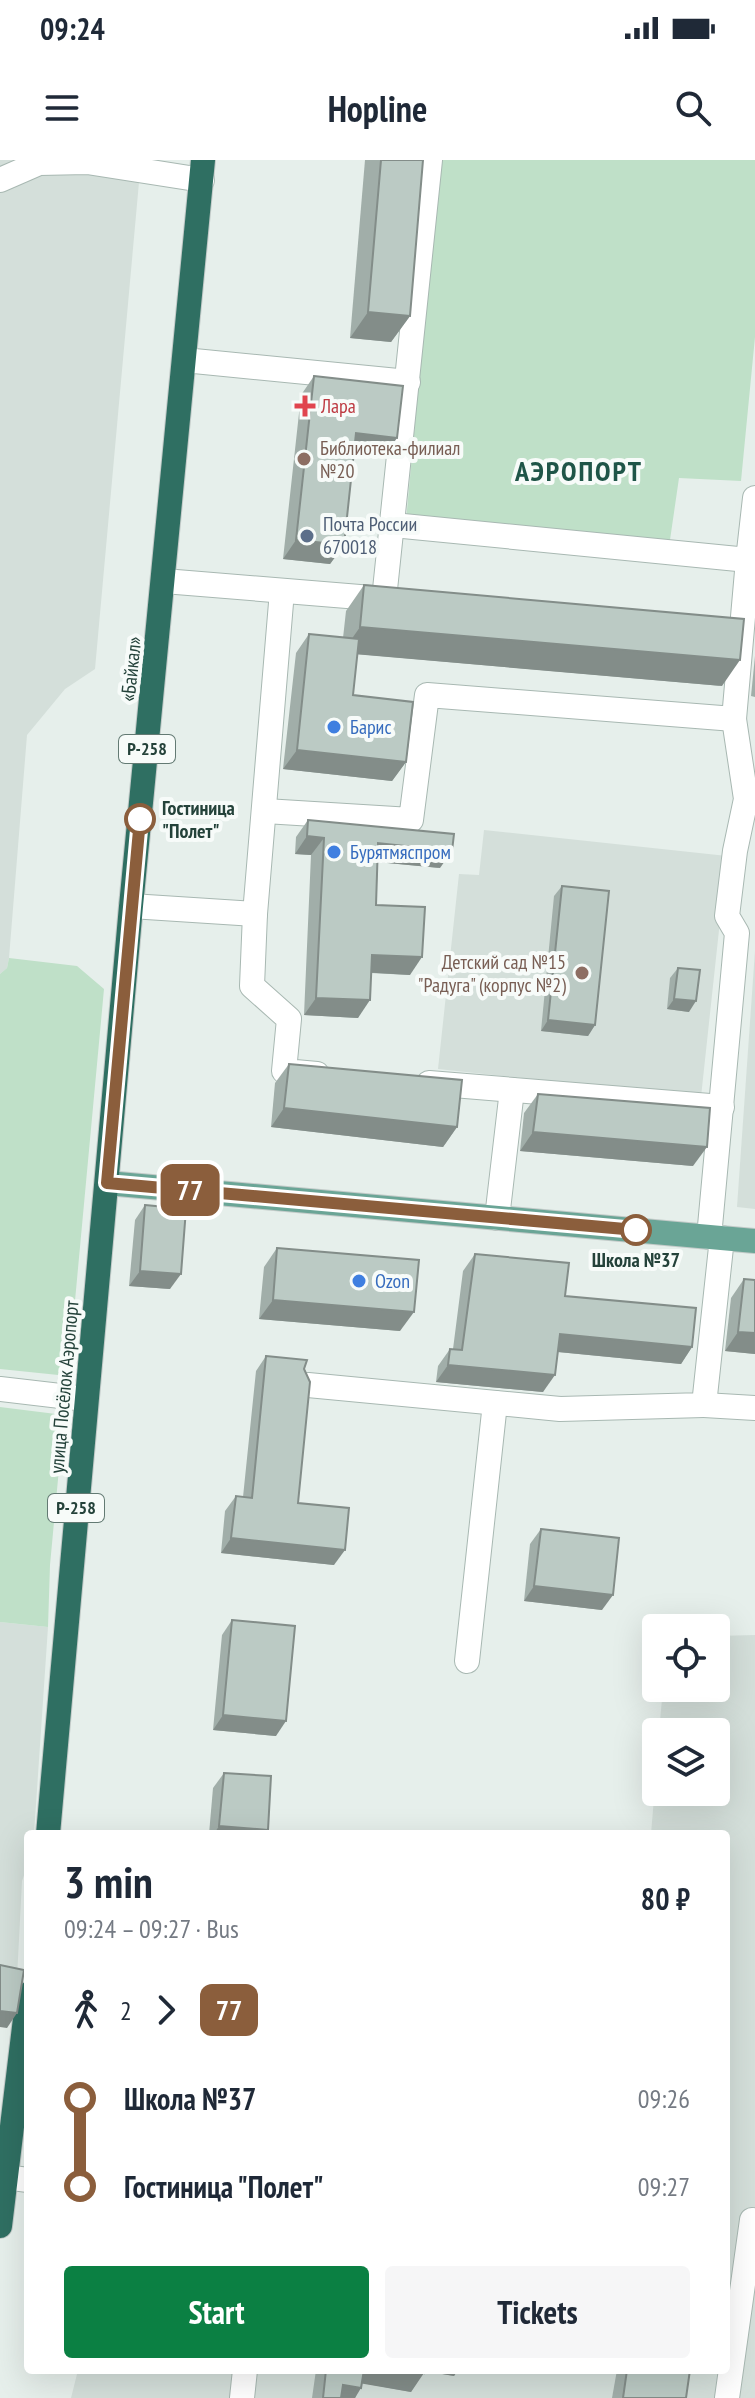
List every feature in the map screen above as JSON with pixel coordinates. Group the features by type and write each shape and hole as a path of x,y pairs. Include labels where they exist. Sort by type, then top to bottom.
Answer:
{"highway":[{"name":"«Байкал»","path":"107,1183 202,170"},
{"name":"улица Посёлок Аэропорт","path":"48,1830 107,1183"},
{"path":"0,2226 17,2178 24,2061"}],"main road":[{"path":"107,1183 755,1241"}],"street":[{"path":"164,581 384,599 430,160"},
{"path":"0,180 39,163 87,162 202,170"},
{"path":"184,360 408,382"},
{"path":"704,1405 722,1107 737,933 727,916 735,851 746,799 734,719 755,498"},
{"path":"393,525 748,560"},
{"path":"282,591 255,914 252,986 289,1019 284,1071 345,1076"},
{"path":"265,811 411,820 427,695 734,719"},
{"path":"131,906 255,914"},
{"path":"405,1081 722,1107"},
{"path":"497,1218 512,1090"},
{"path":"308,1385 560,1409 704,1405 755,1408"},
{"path":"0,1389 86,1399"},
{"path":"467,1661 495,1403"},
{"path":"727,2398 752,2220"},
{"path":"242,2398 245,2374"}],"shaded area":[{"path":"0,160 141,160 95,669 65,689 27,735 9,958 7,968 0,974"},
{"name":"Детский сад №15 \"Радуга\" (корпус №2)","path":"484,830 727,856 701,1097 438,1069 459,874 479,875"},
{"path":"755,951 755,1209 737,1207"},
{"path":"0,1622 48,1627 34,1830 24,1830 17,1978 0,1983"},
{"path":"755,1635 755,2398 71,2398 77,2374 730,2374 730,1830 651,1830 653,1806 730,1806 730,1718 660,1718 662,1702 730,1702 730,1636"}],"green space":[{"path":"439,160 755,160 755,337 741,481 679,478 670,540 406,521"},
{"path":"9,958 77,966 104,989 68,1376 0,1369 0,974 7,968"},
{"path":"0,1407 64,1415 50,1565 48,1627 0,1622"}],"building":[{"path":"381,160 423,160 410,316 368,312"},
{"path":"314,376 403,386 397,438 356,433 344,545 296,540"},
{"path":"364,585 744,619 740,660 360,627"},
{"path":"309,634 359,639 353,695 413,702 406,762 297,750"},
{"path":"308,820 454,834 452,851 378,843 376,905 425,907 422,957 372,955 370,1000 316,998 324,838 307,836"},
{"path":"562,886 609,891 595,1025 548,1020"},
{"path":"678,968 700,970 696,1001 674,999"},
{"path":"289,1064 462,1080 457,1127 284,1108"},
{"path":"538,1094 710,1108 707,1147 533,1132"},
{"path":"145,1205 186,1209 181,1274 140,1271"},
{"path":"277,1248 419,1260 414,1312 273,1300"},
{"path":"475,1254 569,1263 565,1296 696,1308 692,1347 560,1334 555,1375 448,1365 450,1349 462,1350"},
{"path":"744,1279 755,1280 755,1333 738,1332"},
{"path":"266,1356 307,1360 304,1369 310,1382 298,1503 349,1508 345,1550 231,1538 236,1496 252,1498"},
{"path":"541,1529 619,1538 613,1595 534,1586"},
{"path":"232,1620 295,1626 286,1721 223,1715"},
{"path":"224,1773 271,1776 268,1830 219,1826"},
{"path":"0,1965 24,1970 17,2013 0,2011"},
{"path":"326,2374 363,2374 361,2388 343,2385 341,2398 323,2398"},
{"path":"626,2374 689,2374 686,2398 623,2398"}],"bus line":[{"name":"77","path":"140,819 107,1183 636,1230"}],"place":[{"name":"Лара","path":"305,406"},
{"name":"Библиотека-филиал №20","path":"304,459"},
{"name":"Почта России 670018","path":"307,536"},
{"name":"Барис","path":"334,727"},
{"name":"Гостиница \"Полет\"","path":"140,819"},
{"name":"Бурятмяспром","path":"334,852"},
{"name":"Детский сад №15 \"Радуга\" (корпус №2)","path":"582,973"},
{"name":"Школа №37","path":"636,1230"},
{"name":"Ozon","path":"359,1281"}],"district":[{"name":"АЭРОПОРТ","path":"579,471"}]}
